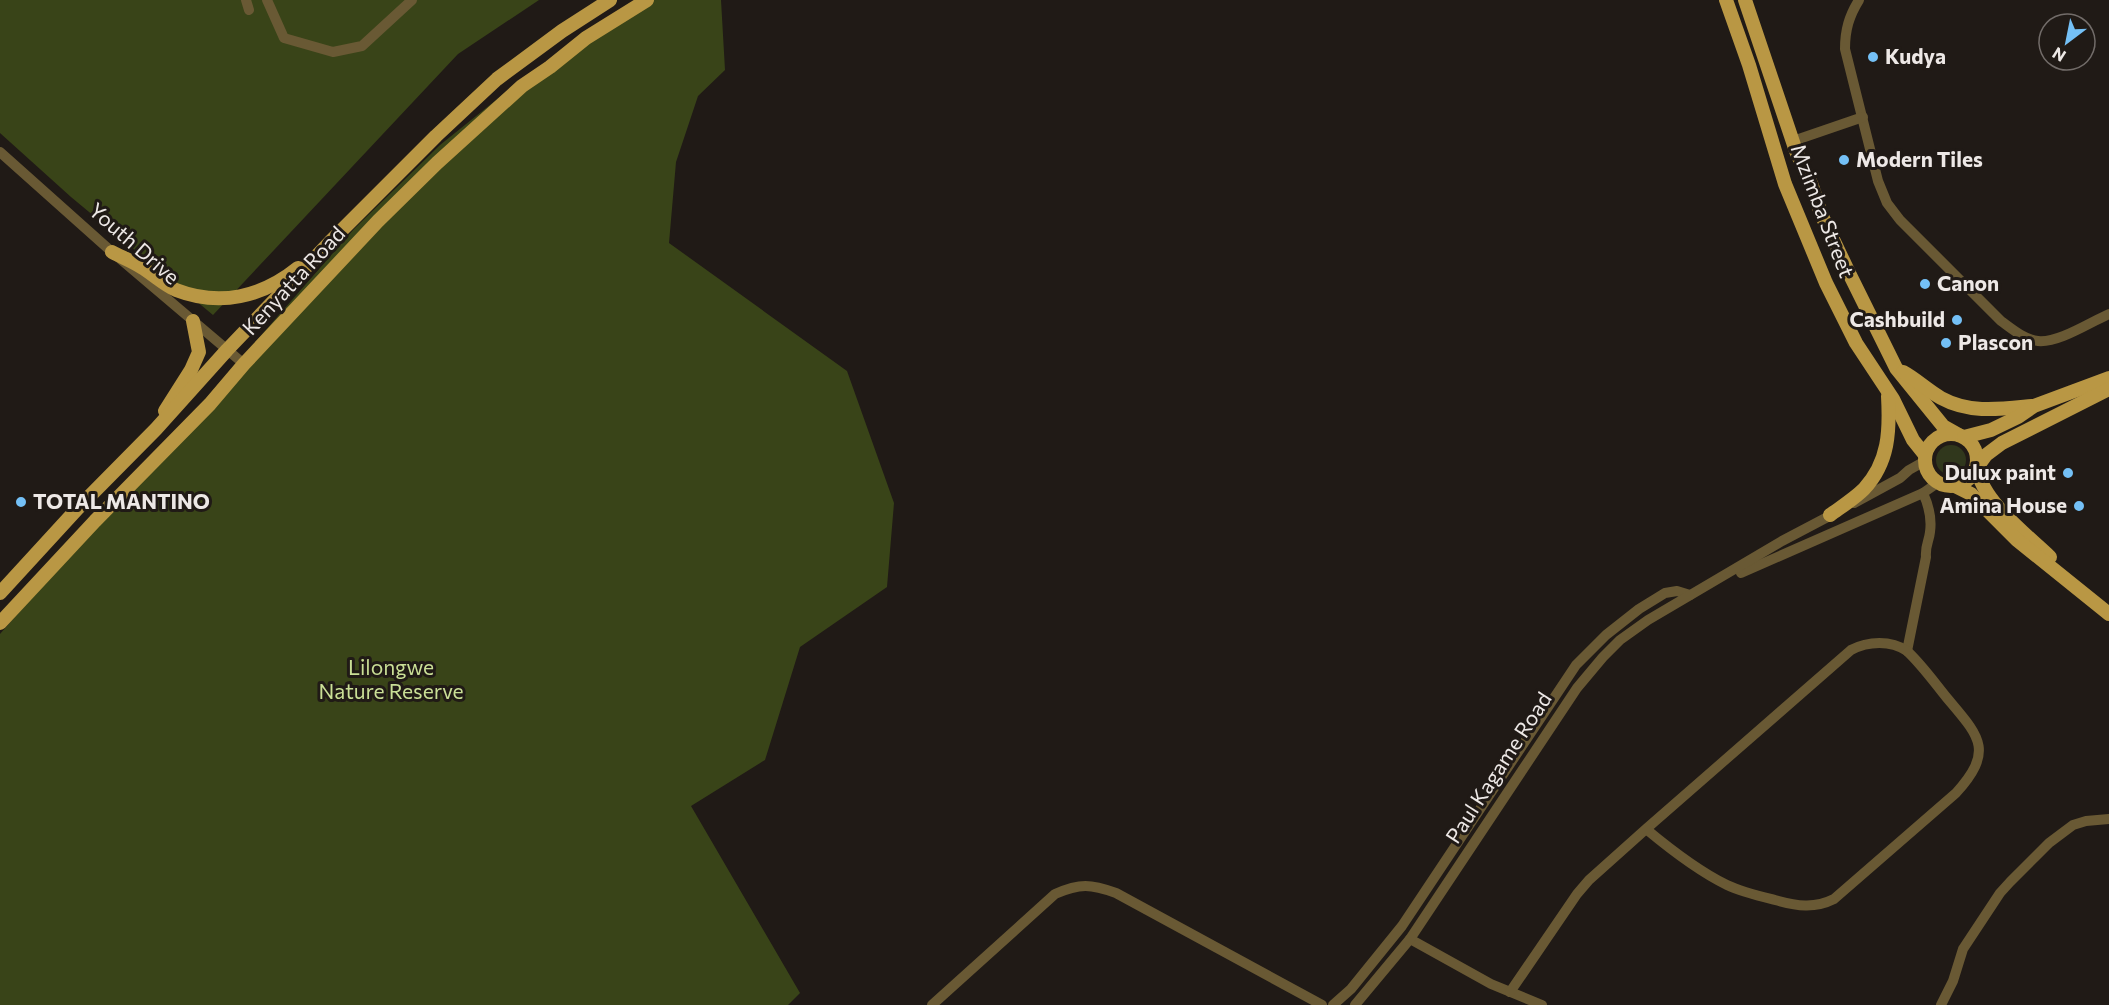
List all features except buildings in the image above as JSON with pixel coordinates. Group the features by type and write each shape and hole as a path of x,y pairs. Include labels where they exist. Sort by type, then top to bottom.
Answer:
{"main road":[{"name":"Kenyatta Road","path":"0,593 330,242 436,136 497,79 562,31 610,0"},
{"name":"Kenyatta Road","path":"0,623 95,521 210,404 244,364 378,221 489,114 586,38 647,0"},
{"name":"Mzimba Street","path":"1725,0 1789,195 1826,283 1856,343 1888,392 1925,458"},
{"name":"Mzimba Street","path":"1745,0 1793,141 1821,214 1896,368 1943,426 1962,436"},
{"path":"112,252 140,266 177,290 217,298 240,298 262,290 290,274 330,242"},
{"path":"156,429 199,352 193,321"},
{"path":"1896,368 1940,398 1974,410 2034,406"},
{"path":"2085,593 2052,570 2017,540 1971,494 1940,484 1932,478 1927,470 1925,458 1932,442 1944,434 1962,436 1991,430 2018,417 2034,406 2109,378"},
{"path":"1952,487 1969,480 1986,455 2002,443 2109,389"},
{"path":"1830,515 1864,489 1880,467 1887,447 1890,421 1888,392"},
{"path":"1962,436 1977,451 1977,467 1985,489 1998,507 2109,614"}],"street":[{"path":"267,0 284,38 333,52 362,46 412,0"},
{"path":"1859,0 1851,12 1845,32 1845,49 1878,182 1887,203 1900,220 2001,321 2018,333 2038,341 2055,340 2109,314"},
{"path":"1793,141 1863,117"},
{"name":"Youth Drive","path":"0,152 112,252 244,364"},
{"name":"Paul Kagame Road","path":"1355,1005 1410,939 1555,721 1590,672 1620,640 1648,620 1782,541 1900,478 1925,458"},
{"name":"Paul Kagame Road","path":"1707,586 1779,557 1923,493 1936,484 1952,487"},
{"path":"1907,651 1926,557 1925,547 1930,534 1930,508 1923,493"},
{"path":"1333,1005 1351,989 1402,926 1510,761 1576,666 1606,635 1639,609 1665,593 1677,591 1690,595"},
{"path":"1510,993 1577,894 1589,880 1646,829 1851,650 1867,643 1875,643 1896,646 1907,651 1970,725 1979,744 1974,772 1956,793 1834,899 1815,906 1795,905 1728,885 1664,844 1646,829"},
{"path":"1941,1005 1953,981 1963,949 2000,893 2049,843 2073,825 2086,820 2109,819"},
{"path":"932,1005 1055,894 1078,885 1089,885 1116,893 1322,1005"},
{"path":"1410,939 1510,993 1542,1005"}],"green space":[{"path":"0,0 539,0 458,54 213,315 71,197 0,133"},
{"name":"Lilongwe Nature Reserve","path":"648,0 721,0 725,70 698,96 676,162 669,243 847,371 894,503 887,587 800,647 765,760 691,806 800,993 788,1005 0,1005 0,634 354,229 440,145 531,72"},
{"path":"1951,445 1962,449 1966,460 1962,471 1951,475 1940,471 1936,460 1940,449"}],"place":[{"name":"Kudya","path":"1873,57"},
{"name":"Modern Tiles","path":"1844,160"},
{"name":"Canon","path":"1925,284"},
{"name":"Cashbuild","path":"1957,320"},
{"name":"Plascon","path":"1946,343"},
{"name":"Dulux paint","path":"2068,473"},
{"name":"TOTAL MANTINO","path":"21,502"},
{"name":"Amina House","path":"2079,506"}]}
